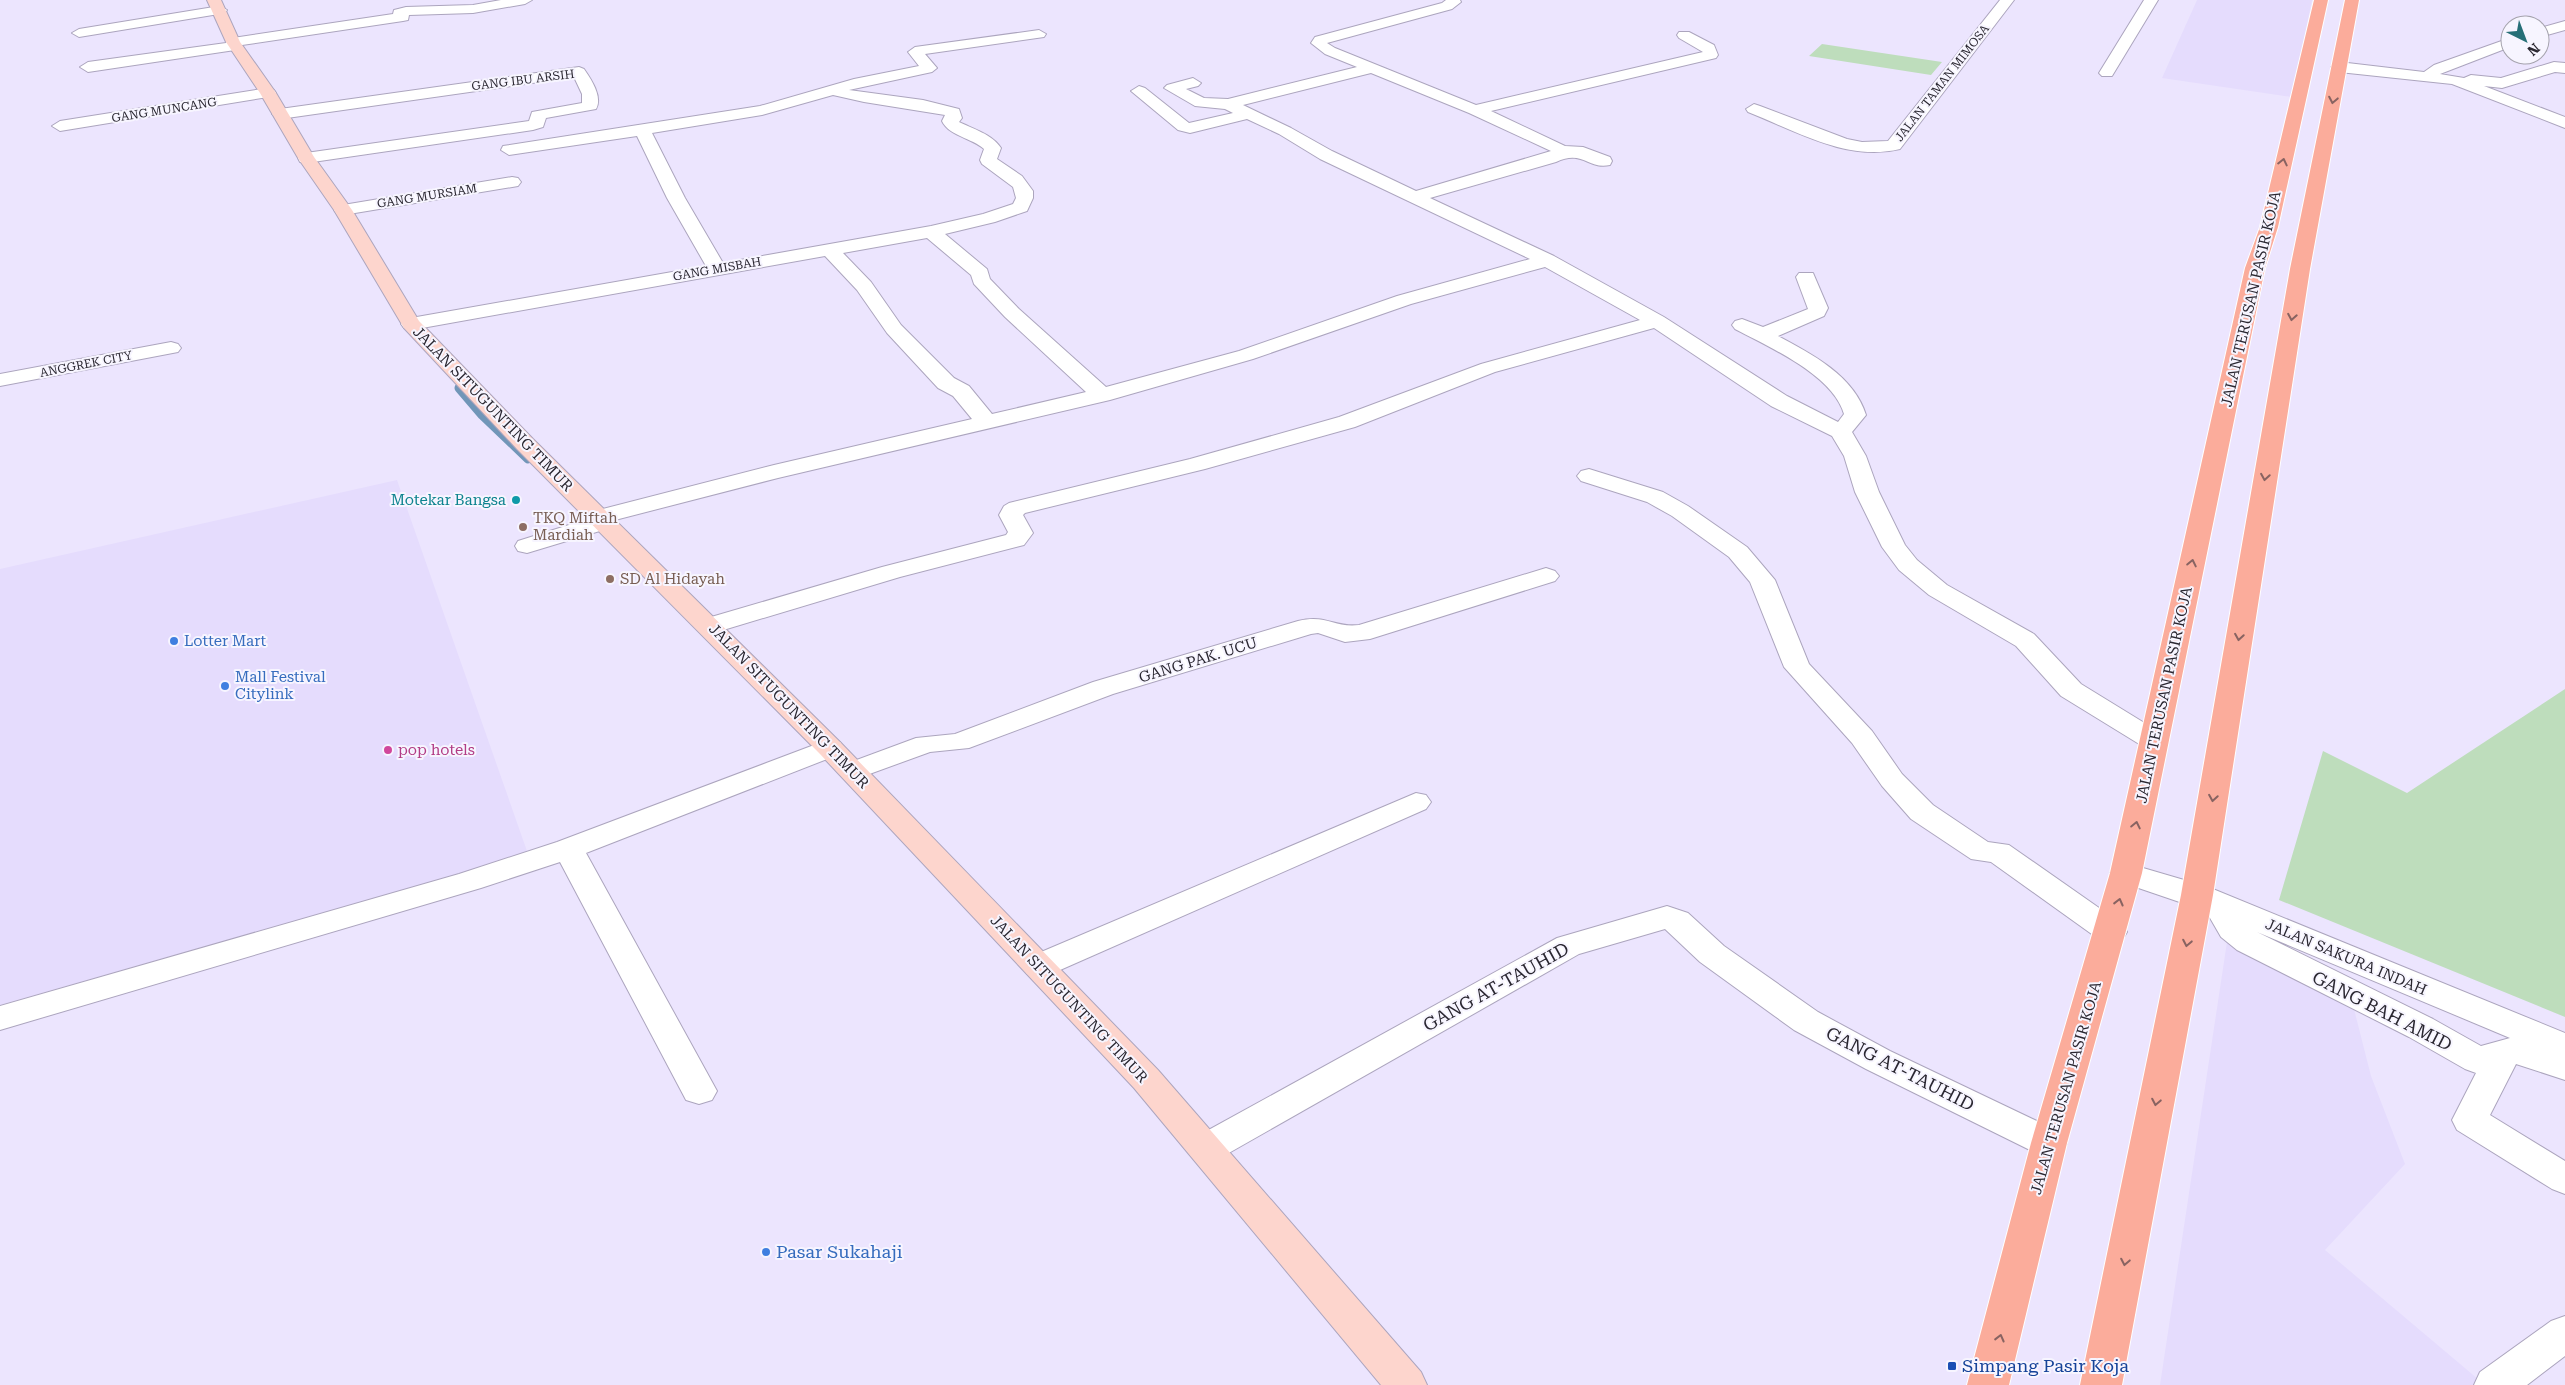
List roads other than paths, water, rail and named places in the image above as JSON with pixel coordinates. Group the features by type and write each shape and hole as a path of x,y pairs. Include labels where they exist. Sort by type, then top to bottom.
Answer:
{"main road":[{"name":"JALAN TERUSAN PASIR KOJA","path":"1988,1385 2049,1143 2111,932 2126,873 2256,268 2268,227 2321,0"},
{"path":"2101,1385 2207,900 2298,278 2352,0"}],"street":[{"path":"88,66 408,21 399,13 406,11 473,9 526,0"},
{"path":"1453,0 1454,2 1447,6 1318,42 1330,51 1475,110 1569,151"},
{"path":"2107,73 2152,0"},
{"name":"JALAN TAMAN MIMOSA","path":"1754,108 1853,146 1880,148 1894,145 2001,1"},
{"path":"79,33 217,5"},
{"name":"JALAN SITUGUNTING TIMUR","path":"217,5 234,44 274,104 306,158 343,210 411,324 525,444 710,626 853,771 1146,1079 1406,1385"},
{"path":"2550,30 2565,25"},
{"path":"509,150 762,110 858,82 927,69 929,68 915,52 920,50 1039,34"},
{"path":"1475,110 1711,55 1709,48 1684,35"},
{"path":"2431,76 2432,72 2439,68 2500,46"},
{"path":"2339,67 2431,76 2462,82 2565,123"},
{"path":"1193,83 1172,88 1201,103 1228,104 1373,68"},
{"path":"2462,82 2476,80 2502,83 2554,68 2565,68"},
{"name":"GANG IBU ARSIH","path":"274,104 577,72 581,72 590,94 590,106 538,114 537,124 306,158"},
{"name":"GANG MISBAH","path":"411,324 931,232 989,218 1021,207 1026,199 1026,190 1020,182 988,160 993,148 985,141 952,124 950,121 954,118 953,112 926,105 856,96 834,90"},
{"path":"1139,91 1184,126 1190,128 1247,114"},
{"name":"GANG MUNCANG","path":"60,126 162,112 188,105 274,104"},
{"path":"1228,104 1285,131 1326,155 1417,196 1547,260 1657,321 1779,401 1841,432 1855,456 1866,492 1894,547 1908,565 1938,590 2025,640 2071,690 2154,741"},
{"path":"642,130 676,198 717,269"},
{"path":"1417,196 1569,151 1605,153"},
{"name":"GANG MURSIAM","path":"343,210 512,182"},
{"path":"931,232 980,273 981,280 1012,313 1102,394"},
{"path":"828,249 864,286 894,329 946,383 961,391 987,423"},
{"path":"527,546 601,520 774,472 987,423 1246,355 1282,344 1323,326 1404,300 1547,260"},
{"path":"1762,335 1818,312 1806,277"},
{"path":"710,626 891,572 1015,540 1021,533 1011,514 1012,510 1017,508 1197,464 1348,422 1488,368 1657,321"},
{"path":"1742,325 1762,335 1816,369 1845,392 1855,408 1855,415 1841,432"},
{"name":"ANGGREK CITY","path":"0,380 171,348"},
{"path":"1589,476 1655,497 1680,511 1738,552 1762,580 1797,667 1862,737 1892,780 1922,812 1982,852 1998,852 2019,869 2111,932"},
{"name":"GANG PAK. UCU","path":"853,771 926,744 959,742 1103,688 1307,627 1318,624 1327,625 1345,634 1360,633 1546,576"},
{"path":"0,1018 470,881 568,850 830,748"},
{"path":"1039,966 1416,802"},
{"path":"568,850 699,1091"},
{"name":"JALAN SAKURA INDAH","path":"2126,873 2207,900 2565,1047"},
{"name":"GANG BAH AMID","path":"2207,900 2232,929 2248,942 2421,1028 2477,1060 2514,1050 2565,1067"},
{"name":"GANG AT-TAUHID","path":"1206,1148 1568,946 1667,918 1677,921 1712,954 1806,1021 1878,1060 2049,1143"},
{"path":"2505,1051 2470,1120 2565,1179"},
{"path":"2495,1385 2565,1333"}],"waterway":[{"path":"459,388 482,415 528,459"}],"place":[{"name":"Motekar Bangsa","path":"516,500"},
{"name":"TKQ Miftah Mardiah","path":"523,527"},
{"name":"SD Al Hidayah","path":"610,579"},
{"name":"Lotter Mart","path":"174,641"},
{"name":"Mall Festival Citylink","path":"225,686"},
{"name":"pop hotels","path":"388,750"},
{"name":"Pasar Sukahaji","path":"766,1252"},
{"name":"Simpang Pasir Koja","path":"1952,1366"}]}
